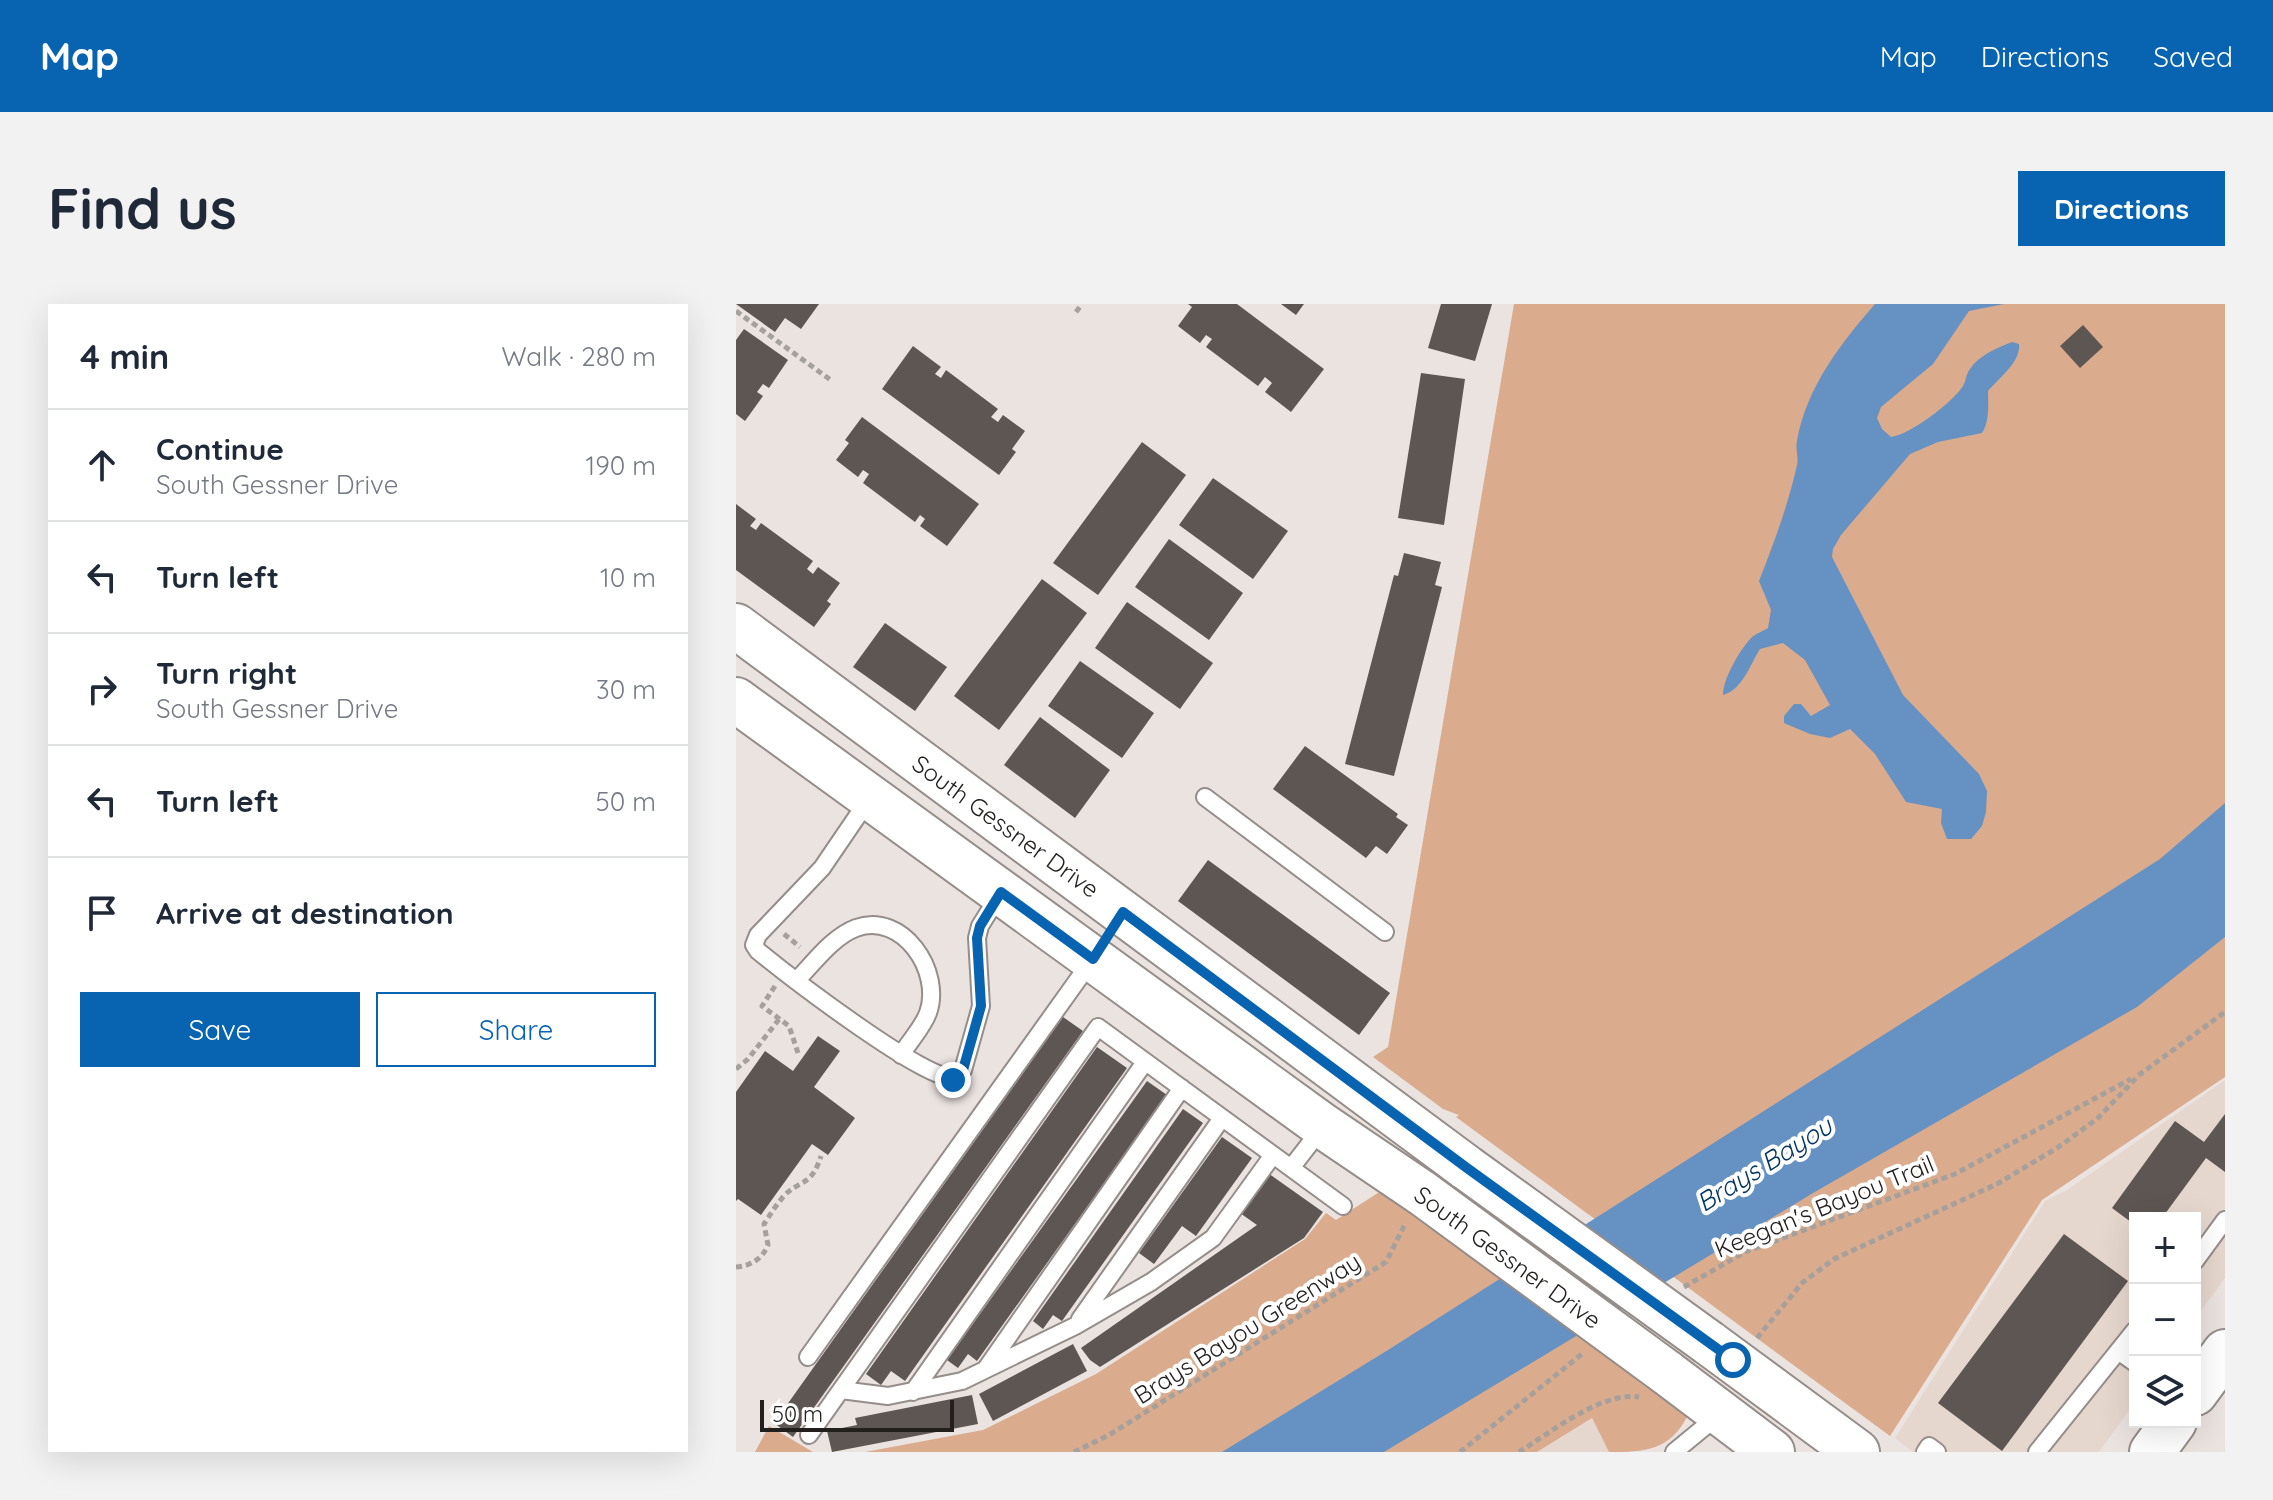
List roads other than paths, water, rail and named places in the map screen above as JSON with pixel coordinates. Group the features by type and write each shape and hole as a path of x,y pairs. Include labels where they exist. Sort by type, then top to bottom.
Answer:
{"main road":[{"name":"South Gessner Drive","path":"736,626 1467,1168 1857,1452"},
{"name":"South Gessner Drive","path":"736,700 1323,1126 1415,1205 1658,1385 1721,1413 1772,1452"},
{"path":"1093,959 1123,912"},
{"path":"2201,1385 2225,1352"},
{"path":"2152,1452 2170,1428"}],"lane":[{"path":"1205,797 1385,932"},
{"path":"870,798 822,868 756,939 754,945 796,981 901,1055 946,1078 958,1078 963,1070 981,1006 977,938 980,926 1001,892"},
{"path":"796,981 839,938 855,928 871,925 888,928 916,947 924,961 931,987 928,1013 901,1055"},
{"path":"808,1357 1093,959"},
{"path":"809,1435 1098,1027 1343,1206"},
{"path":"913,1392 1145,1062"},
{"path":"984,1371 1182,1088"},
{"path":"1075,1326 1222,1118"},
{"path":"1291,1168 1323,1126"},
{"path":"841,1390 888,1396 962,1381 1075,1326 1151,1282 1213,1238 1273,1155"},
{"path":"2201,1253 2225,1220"},
{"path":"2037,1452 2129,1337"},
{"path":"2118,1351 2129,1359"},
{"path":"1674,1452 1721,1413"},
{"path":"1925,1452 1929,1446 1937,1452"}],"water":[{"path":"1875,304 2004,304 1969,311 1933,364 1881,407 1877,418 1882,429 1891,437 1920,424 1950,401 1963,386 1970,369 1983,356 2012,342 2019,344 2017,357 1988,391 1987,418 1982,433 1938,442 1910,454 1841,535 1832,557 1903,695 1979,774 1987,791 1986,812 1982,826 1971,839 1947,839 1941,823 1942,809 1906,802 1875,754 1850,729 1830,738 1784,723 1784,716 1794,704 1801,704 1811,716 1830,705 1805,660 1783,643 1760,649 1740,682 1723,695 1729,673 1742,650 1753,637 1768,628 1771,610 1759,581 1789,495 1797,462 1797,441 1808,403 1827,367"},
{"name":"Brays Bayou","path":"2225,803 2225,937 2137,1007 1813,1193 1384,1452 1222,1452 1388,1350 2160,859"}]}
